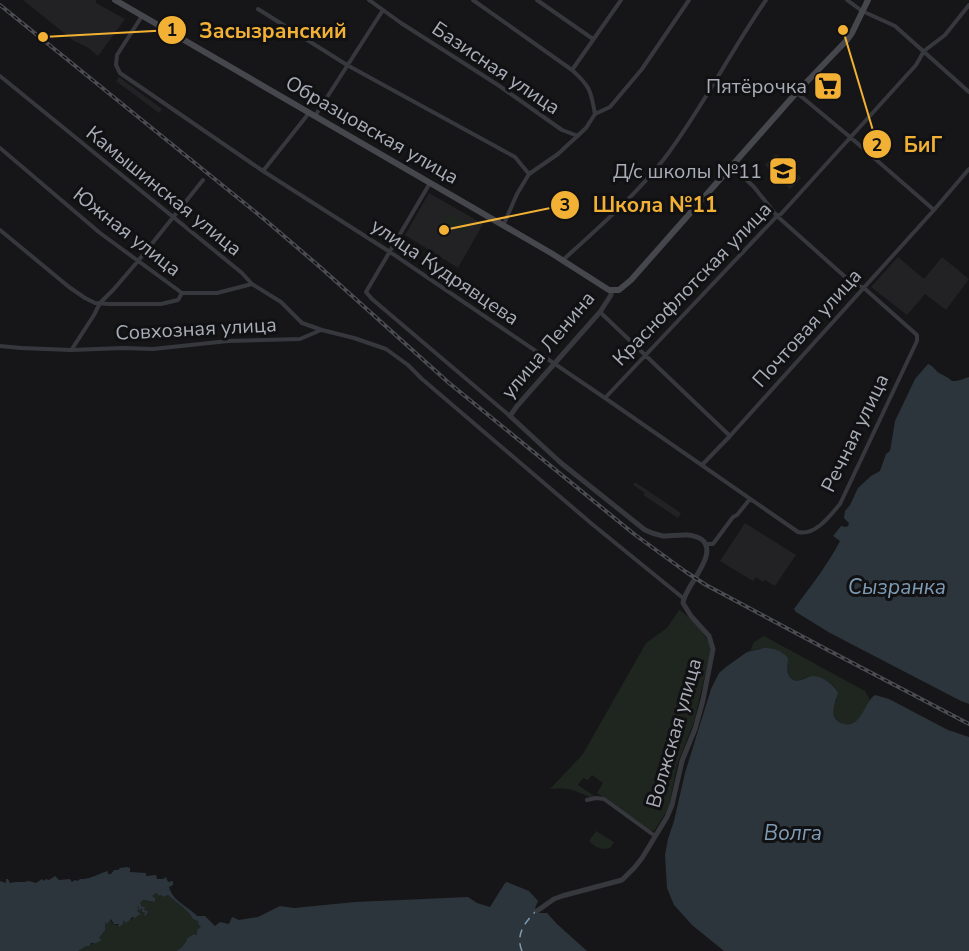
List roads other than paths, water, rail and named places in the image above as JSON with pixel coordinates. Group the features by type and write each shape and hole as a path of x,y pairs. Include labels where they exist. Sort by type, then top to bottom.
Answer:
{"main road":[{"name":"Образцовская улица","path":"115,0 563,260 611,291"},
{"name":"улица Ленина","path":"611,291 619,290 632,280 797,92 847,40 867,0"}],"street":[{"path":"124,6 130,0"},
{"name":"Базисная улица","path":"369,0 562,130 578,136"},
{"path":"475,0 572,70 588,86 595,114"},
{"path":"537,0 594,39"},
{"path":"572,70 619,2 611,0"},
{"path":"503,226 529,174 558,154 578,136 595,114 610,107 642,69 689,0"},
{"path":"563,260 608,219 662,161 691,120 766,0"},
{"path":"847,0 895,26 969,92"},
{"name":"Краснофлотская улица","path":"604,398 781,214 916,65 924,51 945,35 969,5"},
{"path":"258,9 347,65 515,157 529,174"},
{"path":"263,171 312,114 383,10"},
{"name":"улица Кудрявцева","path":"142,16 117,55 116,65 120,73 263,171 390,252 798,532 806,534"},
{"name":"Камышинская улица","path":"0,76 242,273 252,284 281,302 302,323 322,330"},
{"path":"797,92 934,210"},
{"name":"Южная улица","path":"0,148 100,232 182,293 217,293 252,284"},
{"path":"732,166 777,216 852,283 864,288"},
{"name":"Почтовая улица","path":"702,465 969,169"},
{"path":"71,350 100,303 138,261 203,180"},
{"path":"322,330 386,349 397,357 592,524 683,598 706,558 705,544 702,540 694,536 662,536 645,530 561,463 510,416 367,294 367,290 430,183"},
{"path":"0,230 85,298 100,303 161,304 178,300 182,293"},
{"name":"Речная улица","path":"806,534 827,518 840,504 917,341 917,335 864,288"},
{"name":"улица Ленина","path":"510,416 517,405 600,312 611,295 611,291"},
{"path":"600,312 730,436"},
{"name":"Совхозная улица","path":"0,346 71,350 153,349 228,341 300,339 322,330"},
{"path":"705,544 713,543 750,499"},
{"name":"Волжская улица","path":"537,911 562,896 622,880 635,867 667,817 682,761 695,729 713,654 711,640 687,612 683,598"},
{"path":"587,800 596,798 604,800 655,836"}],"water":[{"name":"Сызранка","path":"928,364 952,381 969,377 969,704 830,633 794,609 824,568 840,541 833,536 841,526 848,526 849,523 844,518 845,511 858,488 880,471 886,454 890,451 895,421 915,379"},
{"name":"Волга","path":"764,648 777,650 788,658 788,673 793,680 798,681 814,676 831,684 838,693 834,705 834,717 841,723 848,724 858,720 875,695 889,699 948,730 969,737 969,951 724,951 692,925 674,905 667,888 665,855 685,773 711,689 719,673 726,667 747,652"},
{"path":"130,868 130,872 146,873 146,876 156,875 157,879 166,877 168,882 173,881 173,885 169,887 177,900 197,916 205,916 215,926 220,922 229,924 232,917 239,920 258,917 280,906 294,908 355,902 468,897 490,907 507,882 529,891 538,901 535,908 539,913 547,913 587,951 176,951 182,947 186,939 194,934 197,935 197,930 201,926 168,895 164,897 156,893 152,896 155,902 143,900 140,903 145,907 144,910 148,911 146,915 144,916 145,912 142,912 142,908 140,911 138,906 137,911 141,914 125,923 123,920 123,924 119,927 119,924 114,924 111,919 107,924 105,922 105,930 99,938 102,940 91,943 78,951 0,951 0,881 6,883 8,879 10,883 29,881 36,883 55,876 59,880 70,879 72,882 108,871 108,874 111,874 114,870"}],"railway":[{"path":"0,5 264,219 449,383 634,534 706,585 969,724"}],"place":[{"name":"БиГ","path":"843,30"},
{"name":"Засызранский","path":"43,37"},
{"name":"Пятёрочка","path":"828,86"},
{"name":"Д/с школы №11","path":"783,171"},
{"name":"Школа №11","path":"444,230"}]}
